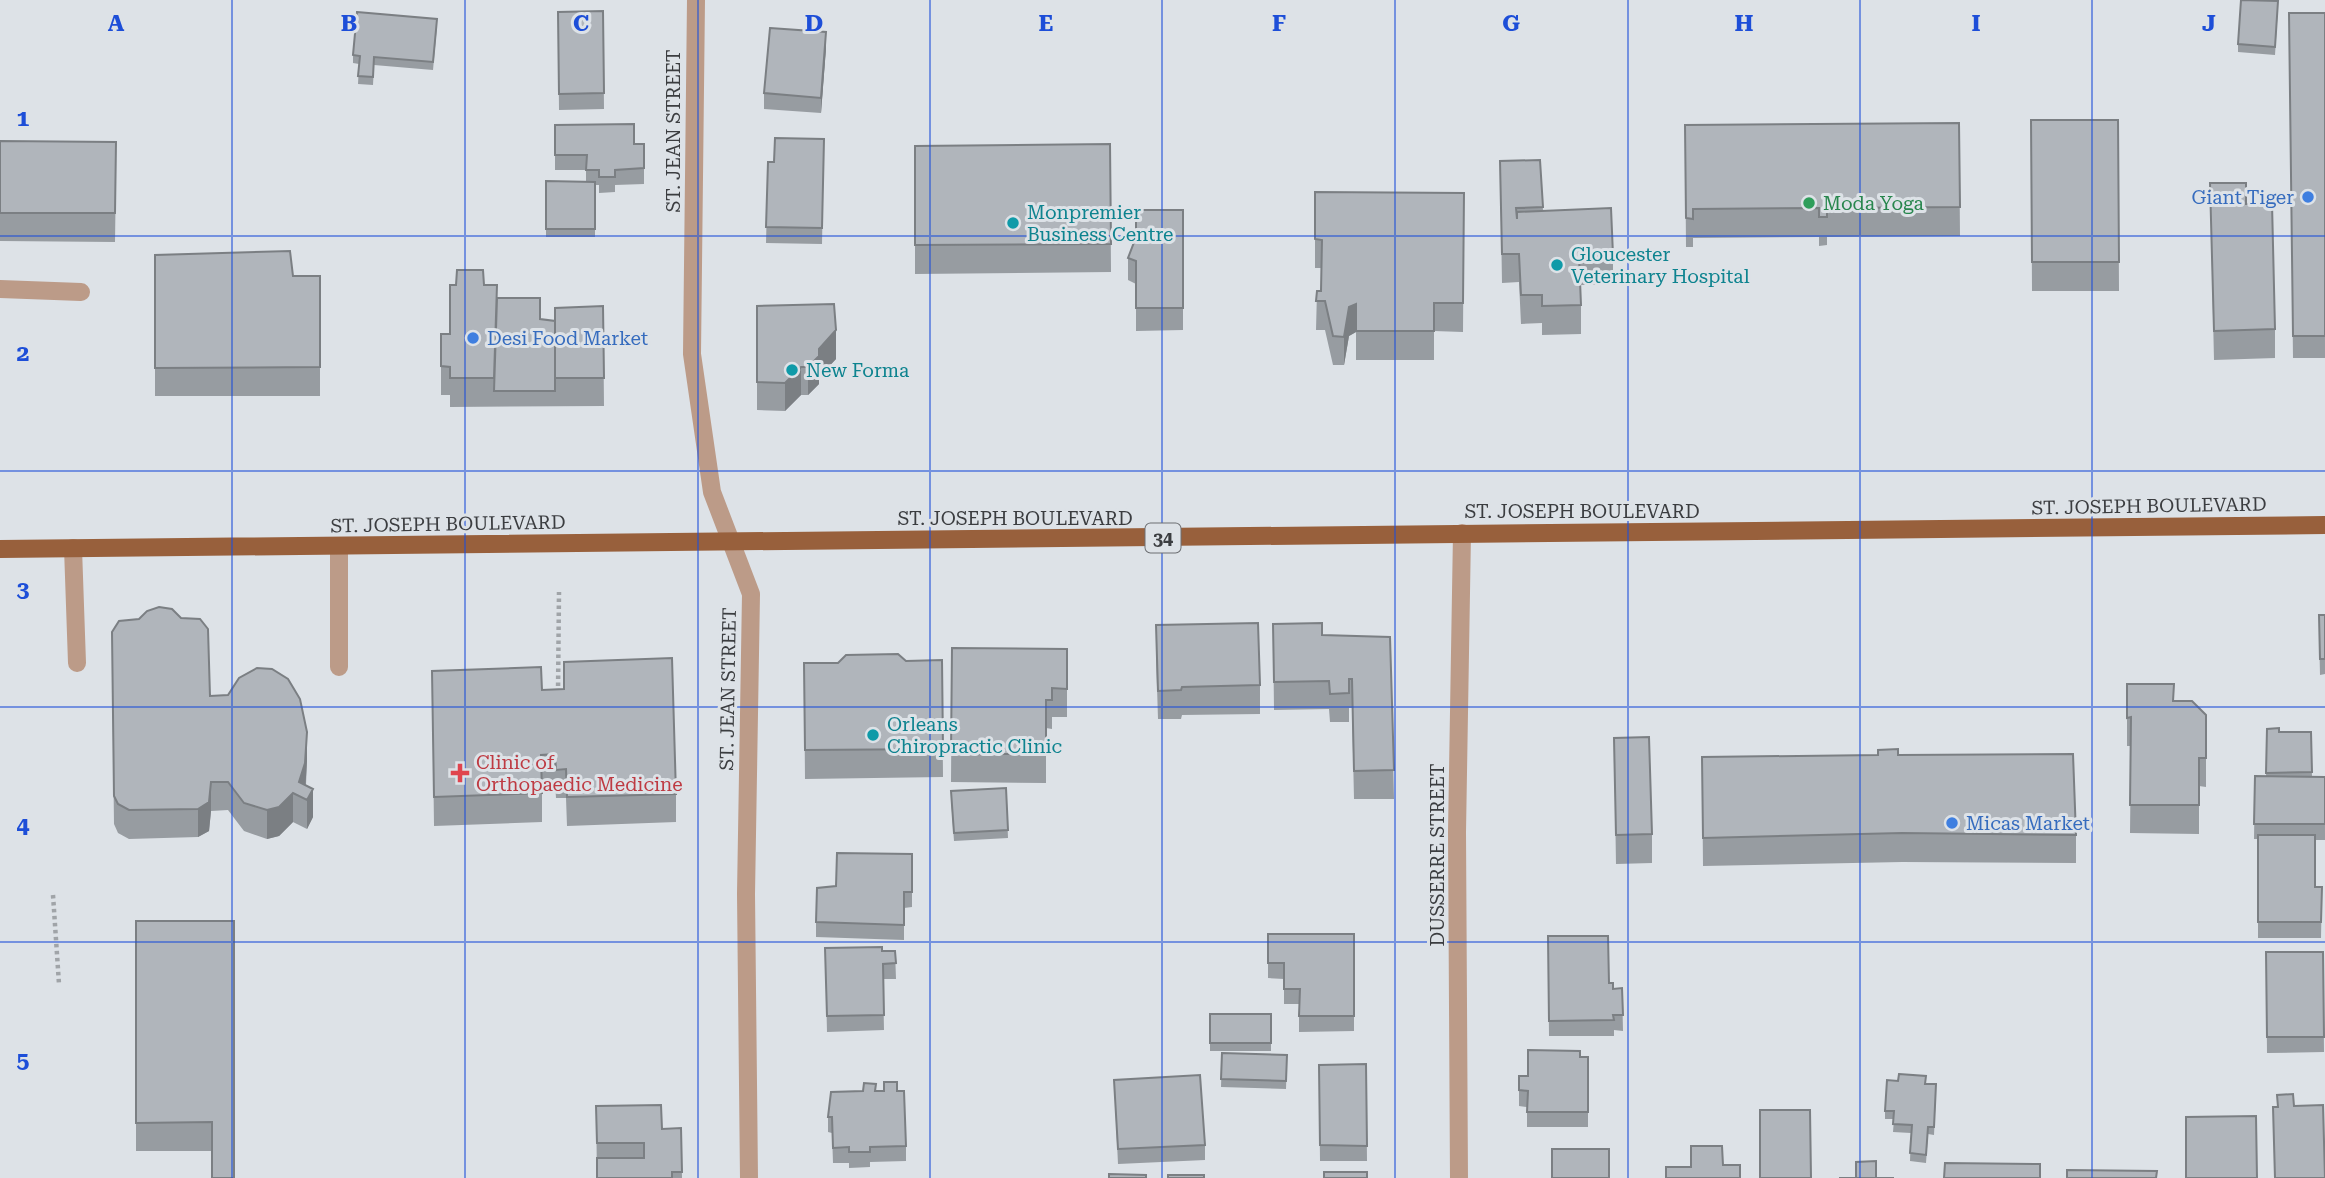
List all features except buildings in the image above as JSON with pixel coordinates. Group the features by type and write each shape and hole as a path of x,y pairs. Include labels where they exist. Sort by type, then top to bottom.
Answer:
{"main road":[{"name":"ST. JOSEPH BOULEVARD","path":"0,549 2325,525"}],"street":[{"name":"ST. JEAN STREET","path":"696,0 692,354 712,492 751,594 746,894 749,1178"},
{"path":"0,289 81,292"},
{"name":"DUSSERRE STREET","path":"1459,1178 1457,832 1462,533"},
{"path":"339,546 339,667"},
{"path":"73,548 77,663"}],"path":[{"path":"558,699 559,592"},
{"path":"53,895 59,984"}],"place":[{"name":"Giant Tiger","path":"2308,197"},
{"name":"Moda Yoga","path":"1809,203"},
{"name":"Monpremier Business Centre","path":"1013,223"},
{"name":"Gloucester Veterinary Hospital","path":"1557,265"},
{"name":"Desi Food Market","path":"473,338"},
{"name":"New Forma","path":"792,370"},
{"name":"Orleans Chiropractic Clinic","path":"873,735"},
{"name":"Clinic of Orthopaedic Medicine","path":"460,773"},
{"name":"Micas Market","path":"1952,823"}]}
